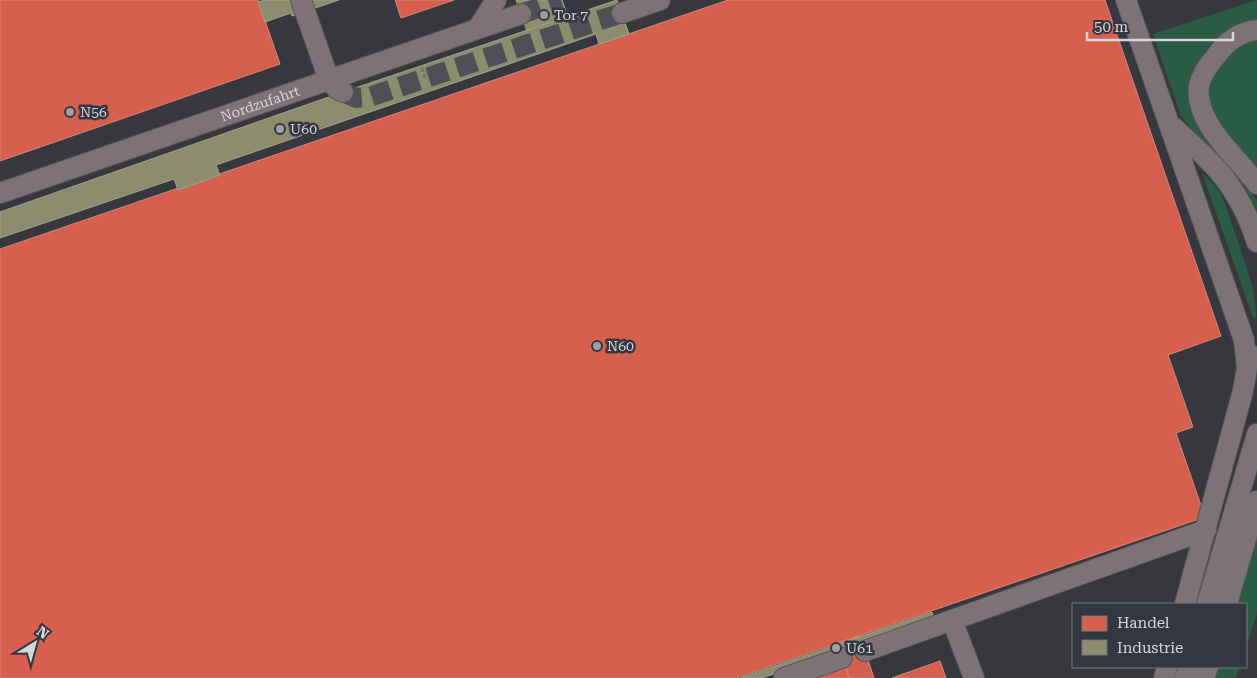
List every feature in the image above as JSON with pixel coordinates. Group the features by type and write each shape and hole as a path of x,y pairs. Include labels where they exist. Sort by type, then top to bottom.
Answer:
{"lane":[{"path":"301,0 336,86"},
{"path":"478,28 496,0"},
{"path":"622,13 660,0"},
{"path":"1126,0 1244,340 1247,368"},
{"name":"Nordzufahrt","path":"0,193 336,86 478,28 521,14"},
{"path":"1257,30 1240,34 1221,48 1204,74 1199,87 1200,102 1204,116 1211,129 1257,184"},
{"path":"1169,124 1207,159 1232,189 1252,226 1257,242"},
{"path":"1185,603 1243,391 1247,368 1257,347"},
{"path":"1207,603 1257,434"},
{"path":"1226,603 1257,501"},
{"path":"865,652 1206,530"},
{"path":"952,620 974,678"},
{"path":"784,678 842,658"}],"path":[{"path":"421,66 425,78"}],"green space":[{"path":"1257,0 1257,22 1233,27 1216,38 1202,55 1193,76 1201,131 1207,141 1225,158 1251,191 1257,201 1257,222 1181,116 1153,34"},
{"path":"1257,40 1257,169 1222,129 1210,106 1208,93 1210,78 1225,56 1244,43"},
{"path":"1202,173 1218,190 1227,208 1252,286 1256,318 1253,317"},
{"path":"1257,529 1257,613 1247,645 1247,603 1236,603"},
{"path":"1217,668 1240,668 1236,678 1214,678"}],"building: Handel":[{"name":"N56","path":"0,0 258,0 280,64 0,161"},
{"path":"395,0 454,0 401,18"},
{"name":"N60","path":"728,0 1105,0 1221,336 1168,355 1193,427 1176,433 1205,517 736,678 0,678 0,249"},
{"path":"860,636 874,678 849,678 837,643"},
{"path":"940,661 946,678 892,678"},
{"path":"846,668 849,678 817,678"}],"building: Industrie":[{"path":"265,0 339,0 292,16 291,13 265,22 258,2"},
{"name":"Tor 7","path":"516,0 562,0 568,17 527,31"},
{"name":"U60","path":"617,0 629,34 599,44 596,34 216,165 220,175 178,190 174,179 0,238 0,212 343,92"},
{"name":"U61","path":"932,612 931,618 922,623 762,678 740,678"}],"tunnel":[{"path":"521,14 561,0"},
{"path":"343,92 356,98 369,97 622,13"}],"place":[{"name":"Tor 7","path":"544,15"},
{"name":"N56","path":"70,112"},
{"name":"U60","path":"280,129"},
{"name":"N60","path":"597,346"},
{"name":"U61","path":"836,648"}]}
